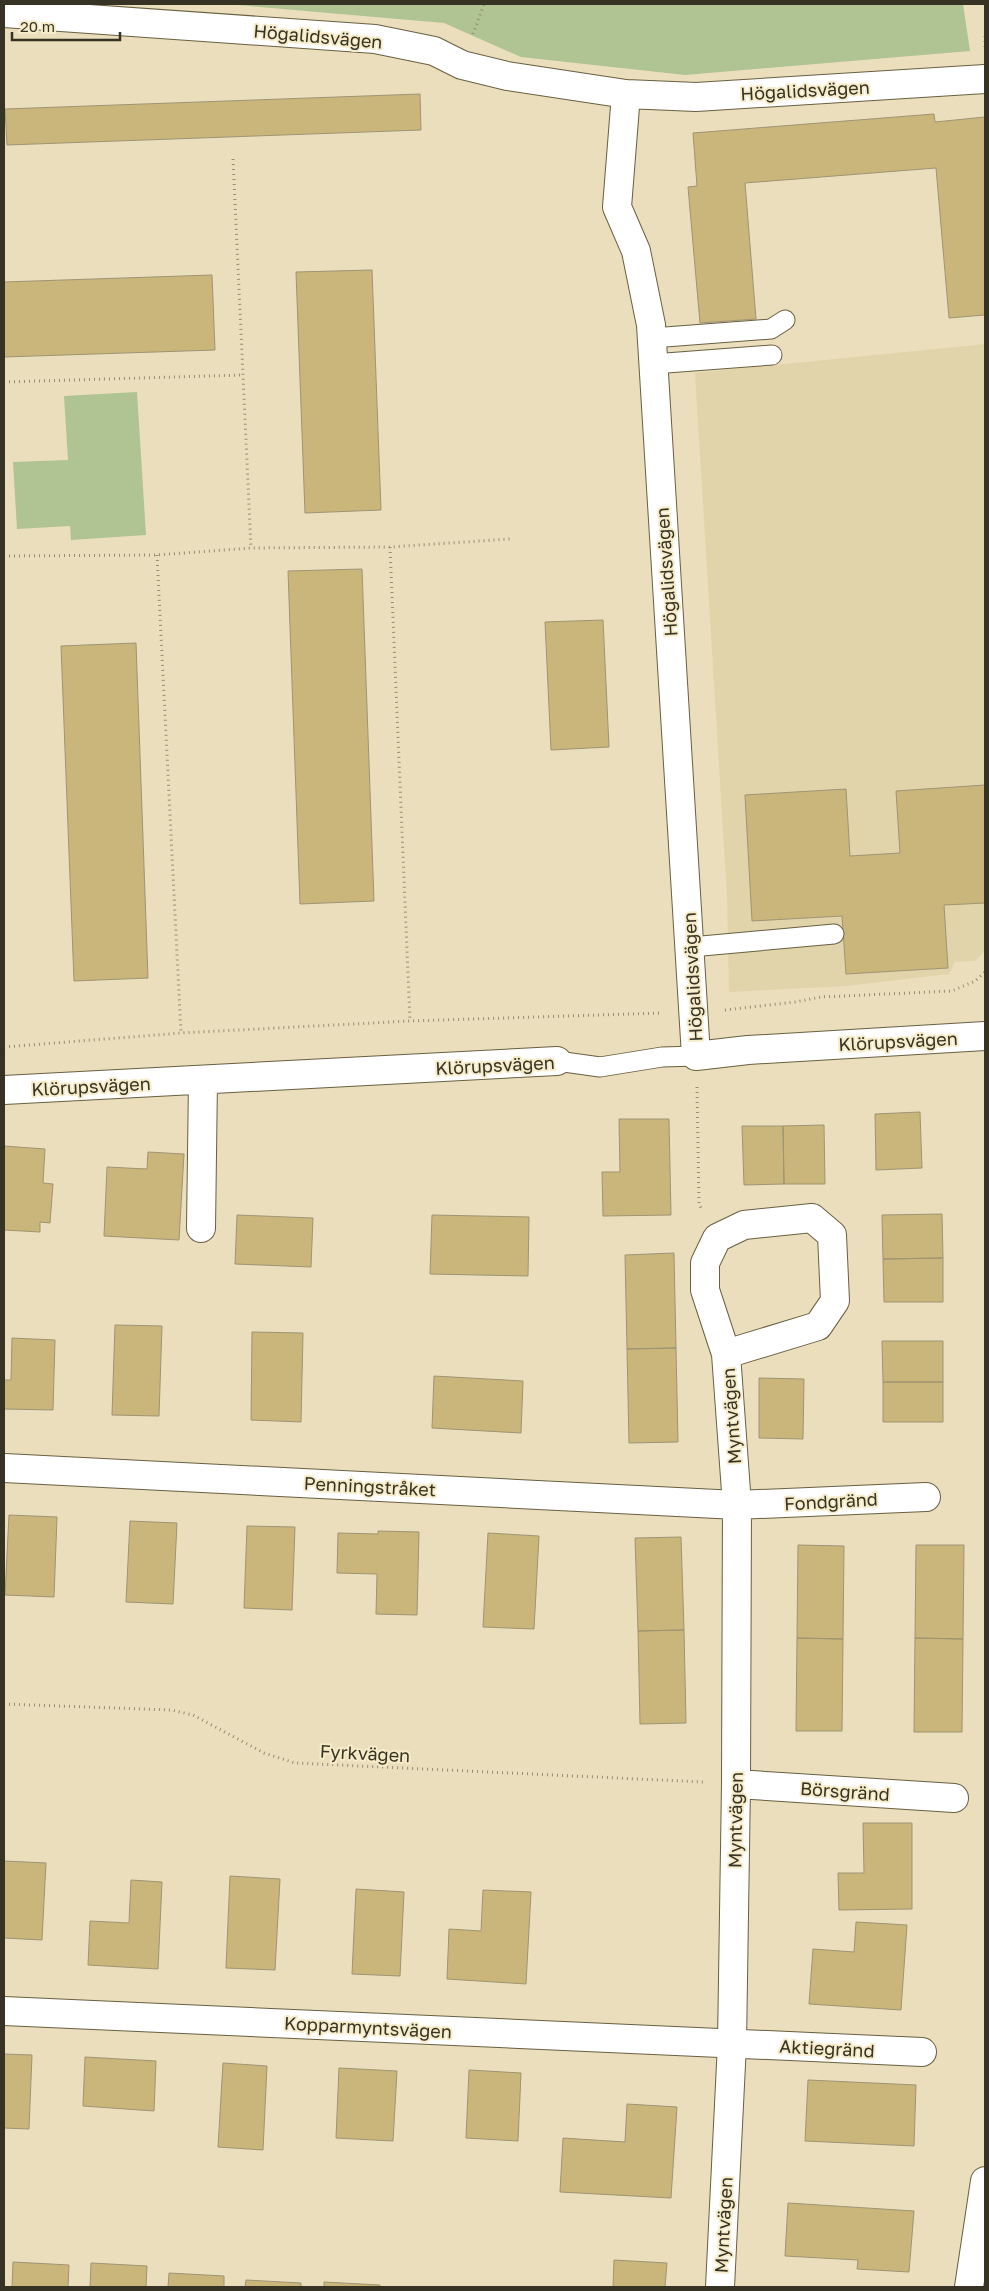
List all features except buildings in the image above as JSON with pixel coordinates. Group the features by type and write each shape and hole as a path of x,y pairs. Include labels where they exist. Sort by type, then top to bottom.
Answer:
{"street":[{"name":"Högalidsvägen","path":"4,13 375,39 434,51 462,65 507,76 626,94 696,97 985,79"},
{"name":"Högalidsvägen","path":"626,94 617,207 636,251 652,338 691,947 696,1056"},
{"name":"Klörupsvägen","path":"696,1056 748,1050 985,1036"},
{"name":"Klörupsvägen","path":"4,1090 557,1061"},
{"path":"201,1228 203,1080"},
{"name":"Myntvägen","path":"720,2287 732,2044 736,1784 737,1505 726,1354 705,1290 705,1263 717,1238 744,1225 812,1218 832,1235 835,1301 818,1326 726,1354"},
{"name":"Penningstråket","path":"4,1468 737,1505"},
{"name":"Fondgränd","path":"737,1505 926,1497"},
{"name":"Börsgränd","path":"736,1784 954,1798"},
{"name":"Kopparmyntsvägen","path":"4,2011 732,2044"},
{"name":"Aktiegränd","path":"732,2044 922,2052"},
{"path":"970,2287 985,2181"}],"lane":[{"path":"652,338 771,329 786,320"},
{"path":"653,364 772,355"},
{"path":"691,947 834,934"},
{"name":"Klörupsvägen","path":"557,1061 600,1067 662,1057 696,1056"}],"path":[{"path":"233,159 251,548"},
{"path":"4,382 243,374"},
{"path":"4,556 157,555 251,548 390,547 510,539"},
{"path":"390,547 410,1021"},
{"path":"157,555 181,1034"},
{"path":"4,1047 181,1034 410,1021 745,1009 821,997 952,991 975,981 985,972"},
{"path":"696,1056 699,1204 717,1238"},
{"name":"Fyrkvägen","path":"4,1704 171,1710 193,1715 264,1753 295,1763 736,1784"}],"shaded area":[{"path":"985,344 985,951 975,961 955,962 949,974 846,986 729,992 727,896 695,373"}],"green space":[{"path":"226,4 963,4 970,51 685,75 521,57 444,23"},
{"path":"137,392 146,535 71,540 70,526 17,529 13,462 68,460 64,396"}]}
